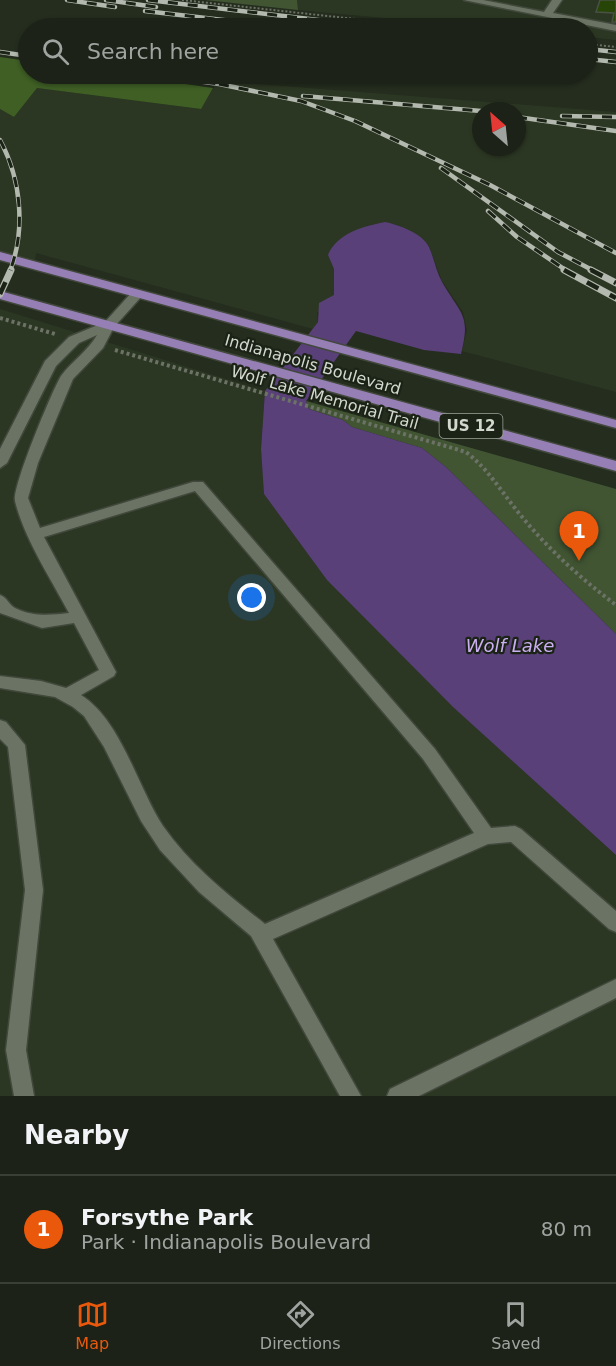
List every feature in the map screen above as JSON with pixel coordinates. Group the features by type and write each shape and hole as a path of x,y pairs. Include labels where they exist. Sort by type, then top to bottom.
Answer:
{"main road":[{"name":"Indianapolis Boulevard","path":"0,256 616,424"},
{"name":"Indianapolis Boulevard","path":"0,295 616,466"}],"street":[{"path":"469,0 571,18"},
{"path":"548,13 557,0"},
{"path":"598,24 616,28"},
{"path":"66,696 108,672 74,619 21,498 31,463 67,378 98,345 109,325 137,294"},
{"path":"0,463 50,364 74,340 109,325"},
{"path":"36,534 198,485 429,754 486,836"},
{"path":"0,601 7,611 42,622 74,619"},
{"path":"0,682 44,687 79,702 100,723 156,832 214,896 263,934 486,836 515,834 616,922"},
{"path":"0,727 16,745 34,890 16,1050 24,1096"},
{"path":"257,929 351,1096"},
{"path":"397,1096 616,988"}],"path":[{"path":"182,0 345,18"},
{"path":"598,45 616,46"},
{"path":"0,318 42,330"},
{"name":"Wolf Lake Memorial Trail","path":"109,348 466,452 481,464 547,543 581,576 616,605"}],"shaded area":[{"path":"205,0 297,0 298,10"},
{"path":"297,0 616,0 616,40 598,38 598,18 386,18 298,10"},
{"path":"216,84 257,84 488,102 472,102 472,156 526,156 526,105 616,112 616,392 462,351 467,330 463,312 442,281 429,246 400,226 385,222 366,226 328,255 334,269 334,295 317,313 318,322 313,329 36,253 35,260 0,251 0,109 14,117 37,88 200,109"},
{"path":"0,309 265,391 261,449 264,494 327,580 453,707 616,855 616,1096 0,1096"},
{"path":"306,401 616,489 616,634 446,467 422,448 352,427 343,420 309,409"}],"green space":[{"path":"0,57 18,60 18,84 185,84 213,88 201,109 37,88 14,117 0,109"}],"water":[{"name":"Wolf Lake","path":"385,222 416,234 429,247 440,278 462,315 465,331 461,354 424,350 356,331 306,401 309,409 343,420 352,427 422,448 446,467 616,634 616,855 453,707 327,580 264,494 261,449 265,391 318,322 319,303 334,295 334,269 328,255 332,247 352,232"}],"building":[{"path":"600,0 616,0 616,22 612,22 614,13 596,12"}],"railway":[{"path":"67,0 115,7"},
{"path":"106,0 156,7"},
{"path":"148,0 301,18"},
{"path":"145,11 206,18"},
{"path":"598,50 616,52"},
{"path":"0,52 18,55"},
{"path":"598,60 616,62"},
{"path":"220,84 226,85"},
{"path":"220,84 301,101 355,121 490,185 616,253"},
{"path":"303,96 472,110"},
{"path":"562,116 616,117"},
{"path":"526,118 616,131"},
{"path":"0,140 13,171 19,204 18,238 10,271"},
{"path":"441,168 558,252 594,271"},
{"path":"488,211 517,237 567,271"},
{"path":"0,294 11,270"},
{"path":"564,270 616,298"},
{"path":"591,270 616,283"}],"place":[{"name":"Forsythe Park","path":"579,561"}]}
